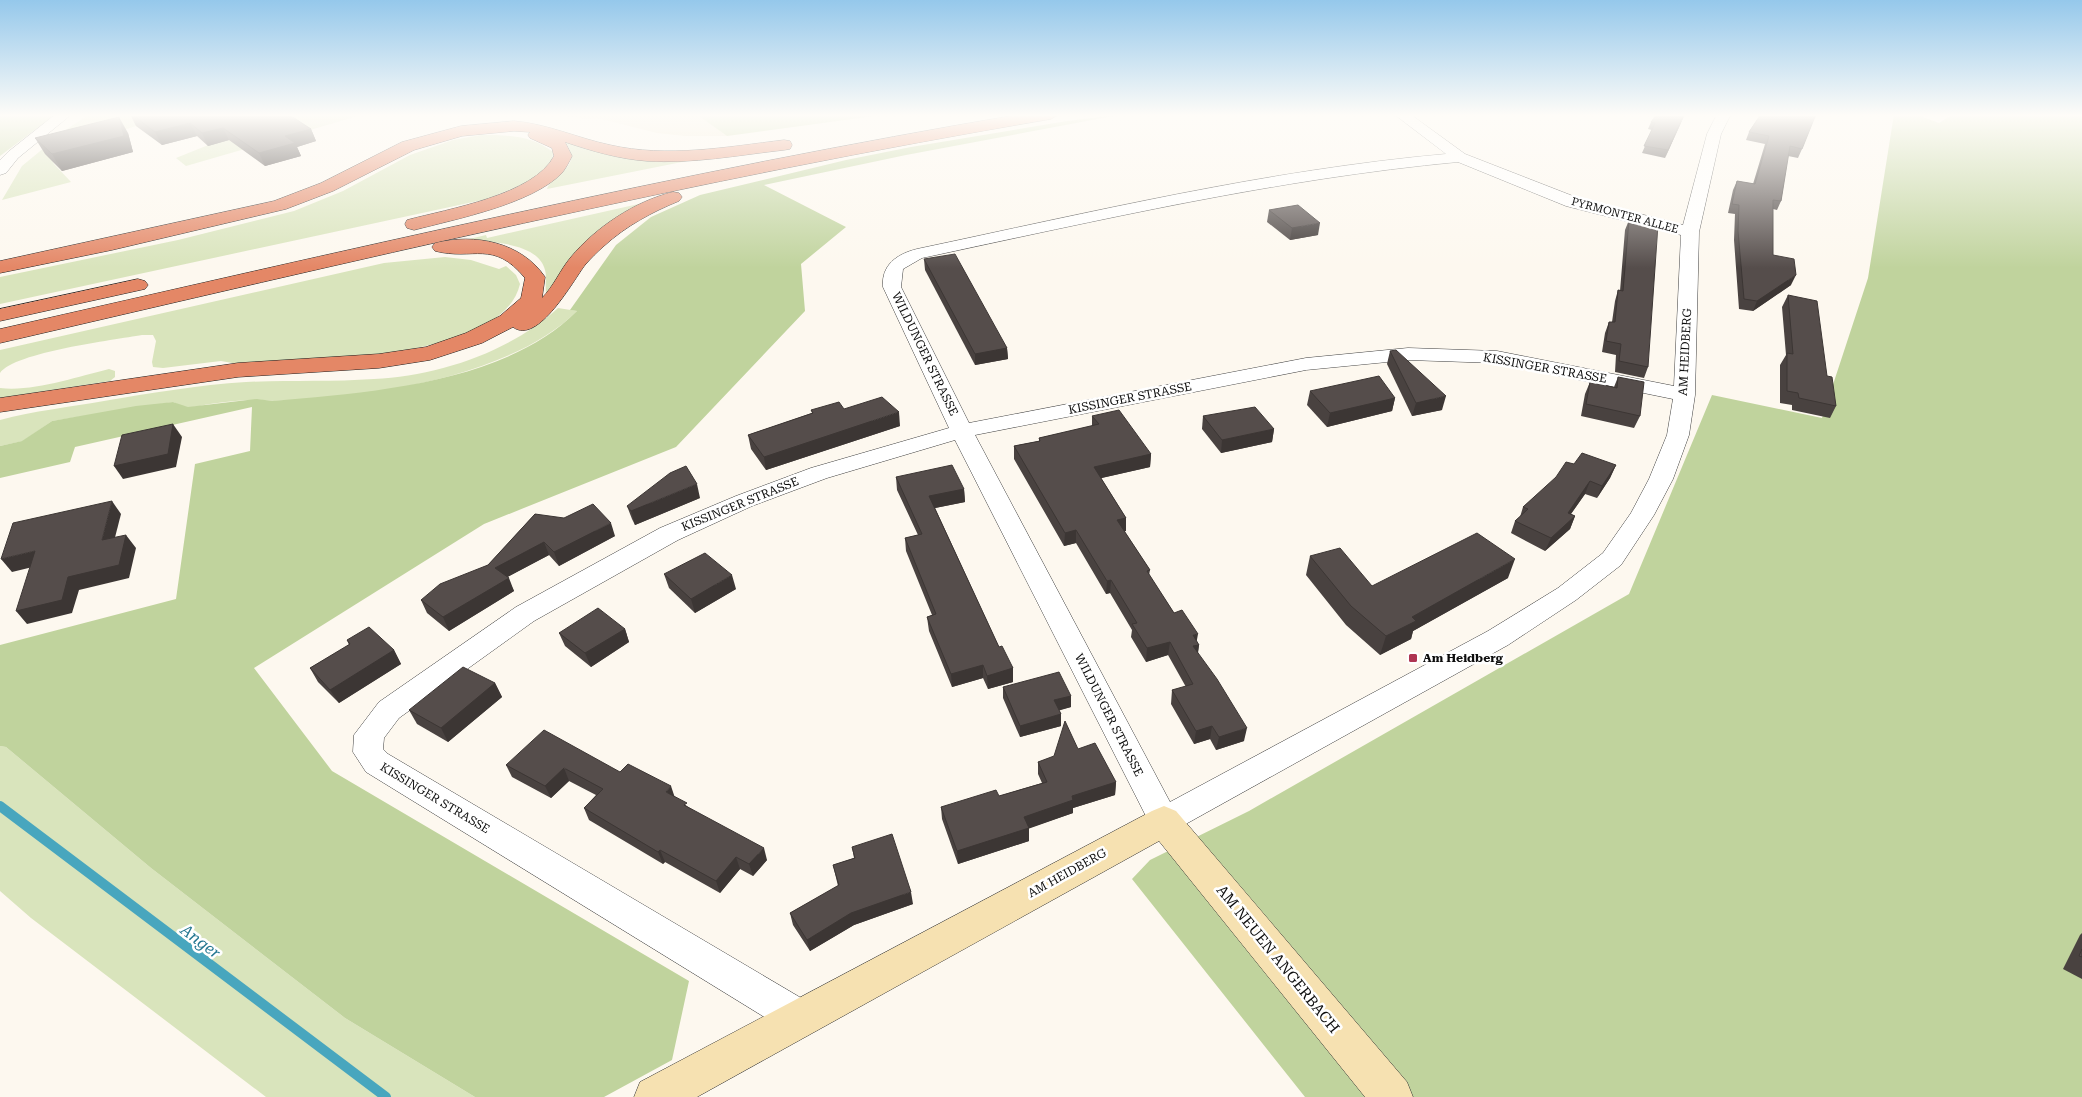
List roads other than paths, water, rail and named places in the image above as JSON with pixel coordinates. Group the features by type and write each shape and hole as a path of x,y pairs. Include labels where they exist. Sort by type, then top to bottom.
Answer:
{"highway":[{"path":"0,267 122,242 280,205 327,187 370,165"},
{"path":"0,274 286,210 338,190 381,165"},
{"path":"399,228 532,188 547,178 558,165"},
{"path":"185,275 699,165"},
{"path":"0,336 766,165"},
{"path":"0,416 87,399 228,378 381,372 432,362 480,346 510,332 542,311 562,288 576,263 598,240 623,221 645,208 736,171"},
{"path":"0,405 238,370 379,361 430,353 474,338 508,321 531,300 535,278 523,262 512,254 476,246 440,247 398,252 328,267 283,272"},
{"path":"0,315 156,281"}],"street":[{"name":"WILDUNGER STRASSE","path":"1164,821 962,432 892,287 891,277 894,268 902,260 917,254 1194,195 1379,165"},
{"name":"PYRMONTER ALLEE","path":"1480,165 1572,202 1690,232"},
{"name":"AM HEIDBERG","path":"656,1097 1498,638 1567,594 1612,559 1642,515 1661,479 1678,435 1684,395 1690,232 1706,165"},
{"name":"KISSINGER STRASSE","path":"800,1018 377,763 368,752 369,735 389,710 525,614 669,534 744,500 819,473 962,432 1306,364 1408,354 1497,357 1565,369 1684,395"},
{"name":"AM NEUEN ANGERBACH","path":"1164,821 1392,1097"}],"waterway":[{"name":"Anger","path":"0,806 386,1097"}],"place":[{"name":"Am Heidberg","path":"1413,658"}]}
